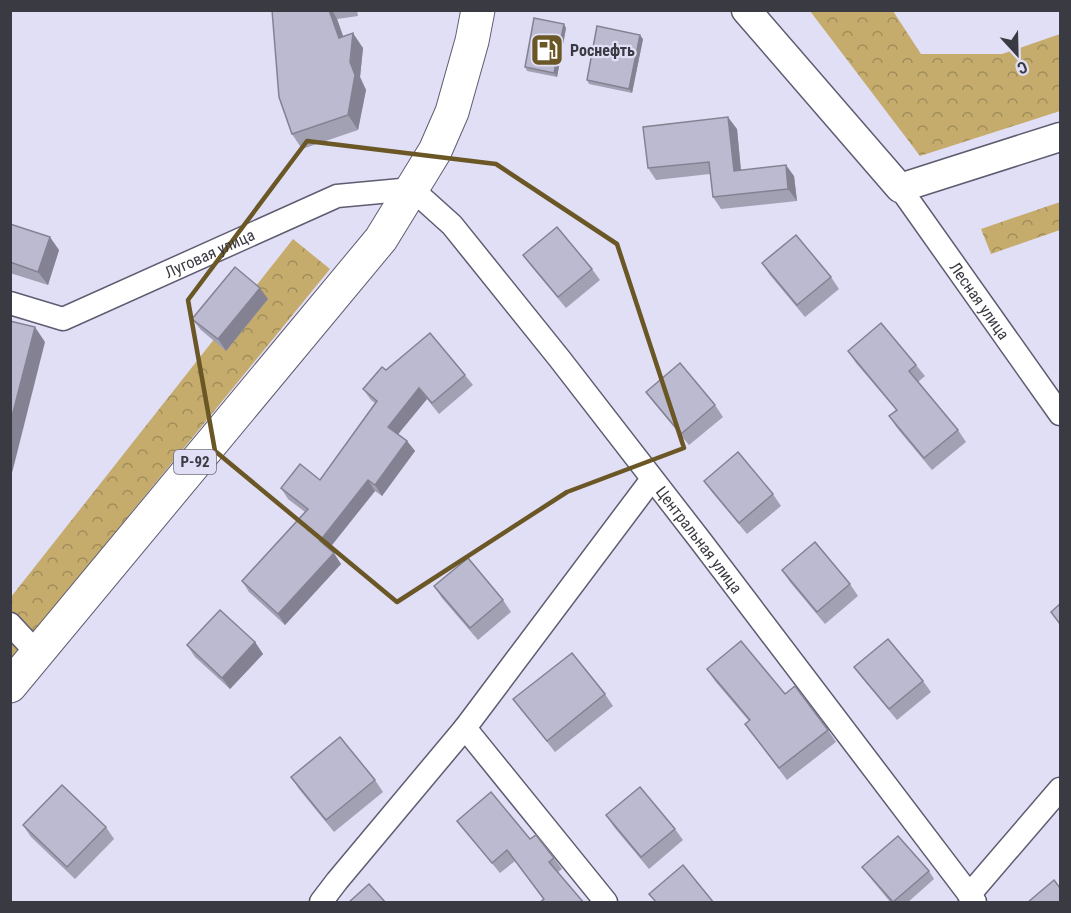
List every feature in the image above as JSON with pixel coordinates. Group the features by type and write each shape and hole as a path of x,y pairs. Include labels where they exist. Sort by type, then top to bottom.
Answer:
{"main road":[{"name":"Р-92","path":"10,686 381,239 435,151 452,112 472,41 478,10"}],"street":[{"path":"746,10 900,188 1060,137"},
{"name":"Лесная улица","path":"900,188 1060,414"},
{"name":"Луговая улица","path":"10,303 63,319 337,196 412,189"},
{"name":"Центральная улица","path":"412,189 452,225 559,358 972,899"},
{"path":"321,903 465,728 652,478"},
{"path":"10,624 37,653"},
{"path":"465,728 606,903"},
{"path":"972,899 1060,789"}],"highlighted area":[{"path":"307,141 496,164 617,244 684,448 567,492 397,602 215,451 188,300"}],"green space":[{"path":"810,11 893,11 921,54 1002,54 1060,34 1060,111 920,156"},
{"path":"1060,202 1060,230 991,254 981,229"},
{"path":"293,239 330,269 11,660 11,597"}],"building":[{"path":"272,10 329,10 339,38 353,33 350,62 355,75 348,115 292,134 279,97"},
{"name":"Роснефть","path":"534,18 564,24 554,73 525,67"},
{"path":"597,26 640,35 629,89 587,80"},
{"path":"728,117 734,171 786,165 788,189 713,197 709,162 648,168 643,127"},
{"path":"10,224 50,237 38,272 10,262"},
{"path":"557,227 592,269 558,297 523,255"},
{"path":"796,235 831,277 797,305 762,263"},
{"path":"235,267 260,288 218,339 192,319"},
{"path":"10,321 35,327 10,424"},
{"path":"881,323 916,365 909,371 958,430 924,458 889,416 897,410 848,351"},
{"path":"430,333 465,375 432,403 419,388 388,427 407,441 375,485 368,480 320,541 334,553 278,614 242,581 308,509 281,488 300,464 320,480 377,401 363,389 382,367 386,370"},
{"path":"680,363 715,405 681,434 646,392"},
{"path":"738,452 773,494 739,523 704,481"},
{"path":"815,542 850,584 817,612 782,570"},
{"path":"468,558 503,600 470,628 434,586"},
{"path":"1060,604 1060,624 1051,612"},
{"path":"220,610 255,642 222,678 187,645"},
{"path":"888,639 923,681 889,709 854,667"},
{"path":"741,641 785,694 795,686 828,730 779,768 745,724 750,720 707,669"},
{"path":"572,653 605,694 547,741 513,699"},
{"path":"340,737 375,780 326,820 291,777"},
{"path":"62,785 106,827 67,867 23,825"},
{"path":"640,787 675,829 641,857 606,815"},
{"path":"491,792 530,839 536,835 554,858 549,862 584,903 539,903 544,899 507,850 492,863 457,821"},
{"path":"898,836 929,871 893,902 862,867"},
{"path":"683,865 714,903 657,903 649,894"},
{"path":"1054,880 1060,888 1060,903 1027,903"},
{"path":"369,884 386,903 348,903"}],"place":[{"name":"Роснефть","path":"547,50"}]}
